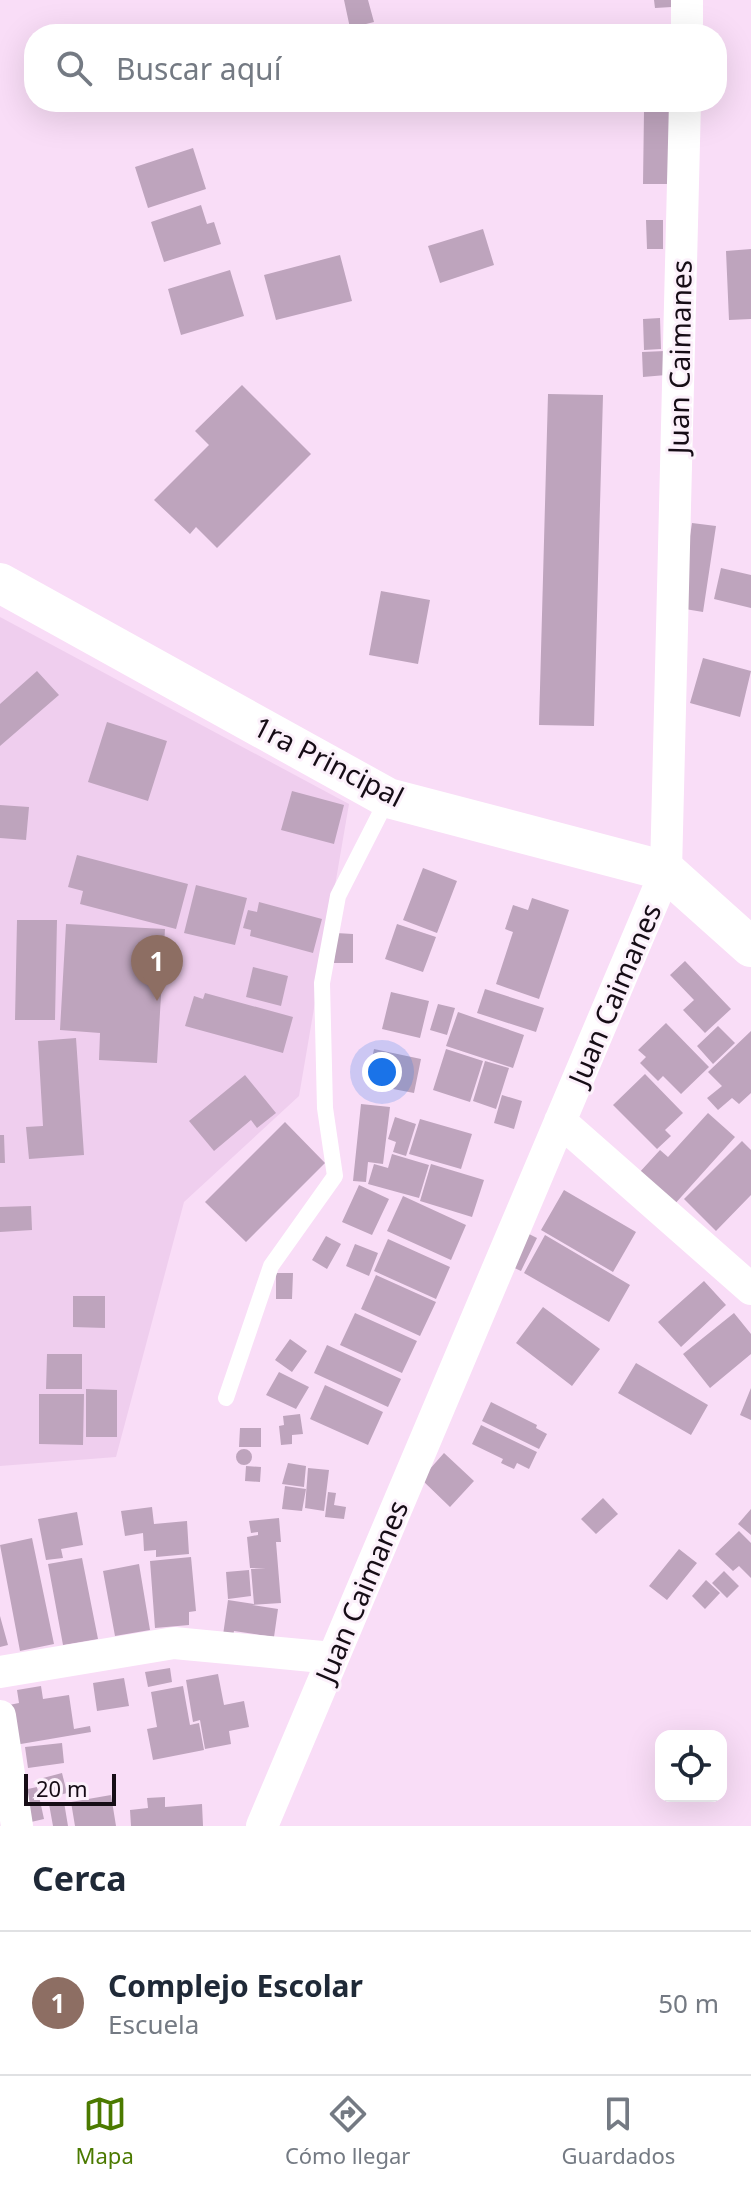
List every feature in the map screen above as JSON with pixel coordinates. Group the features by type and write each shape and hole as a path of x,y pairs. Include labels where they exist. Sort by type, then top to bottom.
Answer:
{"street":[{"path":"687,0 687,24"},
{"name":"Juan Caimanes","path":"262,1826 666,871 685,112"},
{"name":"1ra Principal","path":"0,583 388,798 666,871 751,947"},
{"path":"560,1121 751,1289"},
{"path":"0,1672 174,1643 333,1658"},
{"path":"0,1716 17,1826"}],"lane":[{"path":"226,1398 271,1266 335,1176 325,1108 322,983 338,896 388,798"}],"shaded area":[{"path":"0,617 349,804 299,1096 184,1202 116,1457 0,1466"}],"building":[{"path":"344,0 368,0 374,22 349,24"},
{"path":"654,0 672,0 672,7 655,8"},
{"path":"644,112 674,112 674,184 643,184"},
{"path":"193,148 206,189 148,208 135,167"},
{"path":"201,205 207,224 214,222 221,244 164,262 151,222"},
{"path":"646,220 663,220 663,249 647,249"},
{"path":"483,229 494,265 440,283 428,246"},
{"path":"751,249 751,319 729,320 726,251"},
{"path":"340,255 352,301 276,320 264,275"},
{"path":"230,270 244,316 181,335 168,289"},
{"path":"660,318 661,349 644,350 643,319"},
{"path":"665,351 666,375 643,377 642,352"},
{"path":"242,385 311,454 217,548 196,527 190,534 154,500 209,445 195,431"},
{"path":"548,394 603,395 594,726 539,725"},
{"path":"692,523 716,526 703,612 679,608"},
{"path":"721,568 751,575 751,608 714,599"},
{"path":"381,591 430,600 418,664 369,655"},
{"path":"703,658 751,671 740,717 690,703"},
{"path":"37,671 59,695 0,746 0,704"},
{"path":"107,722 167,741 148,801 88,782"},
{"path":"292,791 344,805 334,844 281,830"},
{"path":"0,805 29,807 26,840 0,838"},
{"path":"77,855 188,884 176,929 80,904 83,891 68,887"},
{"path":"423,868 457,881 437,933 403,920"},
{"path":"196,885 247,898 235,945 184,933"},
{"path":"532,898 569,910 539,999 496,984 513,932 505,929 513,905 528,910"},
{"path":"259,902 322,919 313,953 250,936 251,930 243,928 248,910 257,912"},
{"path":"17,920 57,920 55,1020 15,1020"},
{"path":"66,924 165,929 157,1063 99,1060 100,1033 60,1030"},
{"path":"397,924 436,937 423,972 385,959"},
{"path":"336,933 353,934 353,963 334,963"},
{"path":"685,961 731,1009 705,1033 683,1010 694,1000 670,975"},
{"path":"253,967 288,976 281,1006 246,997"},
{"path":"485,989 544,1008 536,1032 477,1013"},
{"path":"391,992 429,1001 420,1038 382,1029"},
{"path":"205,993 293,1017 283,1053 185,1026 194,996 203,999"},
{"path":"438,1004 455,1008 447,1035 430,1030"},
{"path":"458,1012 524,1035 513,1068 446,1046"},
{"path":"666,1023 709,1067 681,1094 663,1076 658,1081 640,1063 646,1057 638,1050"},
{"path":"718,1026 735,1043 713,1064 697,1046"},
{"path":"751,1031 751,1093 739,1104 732,1098 718,1110 707,1098 722,1086 708,1072"},
{"path":"76,1038 84,1155 29,1159 26,1127 43,1126 38,1041"},
{"path":"374,1049 421,1059 414,1093 367,1084"},
{"path":"446,1049 483,1061 470,1102 433,1090"},
{"path":"485,1061 509,1068 496,1109 473,1101"},
{"path":"645,1074 683,1113 665,1130 671,1136 657,1149 613,1105"},
{"path":"245,1075 276,1113 257,1128 251,1120 214,1151 189,1121"},
{"path":"502,1095 522,1101 514,1129 494,1123"},
{"path":"361,1104 390,1107 383,1164 368,1162 366,1182 353,1181"},
{"path":"708,1113 735,1137 673,1206 638,1174 660,1150 668,1157"},
{"path":"395,1117 416,1124 406,1156 393,1152 396,1142 388,1139"},
{"path":"420,1119 472,1134 461,1169 409,1154"},
{"path":"285,1122 325,1163 246,1242 205,1202"},
{"path":"0,1135 4,1135 5,1163 0,1163"},
{"path":"742,1141 751,1150 751,1195 716,1231 684,1199"},
{"path":"392,1154 429,1165 419,1198 368,1184 374,1164 388,1168"},
{"path":"431,1164 484,1180 472,1217 420,1201"},
{"path":"359,1185 389,1199 372,1235 342,1222"},
{"path":"564,1190 636,1232 613,1272 541,1230"},
{"path":"403,1196 466,1225 451,1260 387,1231"},
{"path":"31,1206 32,1230 0,1232 0,1207"},
{"path":"521,1230 537,1238 521,1271 504,1263"},
{"path":"545,1235 630,1285 609,1322 524,1273"},
{"path":"326,1236 341,1244 327,1269 312,1260"},
{"path":"388,1239 450,1267 436,1299 374,1271"},
{"path":"355,1244 378,1253 369,1276 346,1266"},
{"path":"276,1273 293,1273 292,1299 276,1299"},
{"path":"376,1275 436,1302 420,1336 361,1309"},
{"path":"704,1281 726,1305 681,1347 658,1322"},
{"path":"73,1296 105,1296 105,1328 73,1327"},
{"path":"543,1307 600,1349 572,1386 516,1343"},
{"path":"355,1313 417,1341 402,1373 340,1345"},
{"path":"734,1313 751,1334 751,1354 710,1388 683,1354"},
{"path":"290,1339 307,1351 292,1372 275,1360"},
{"path":"327,1345 401,1379 388,1407 314,1373"},
{"path":"47,1354 82,1354 82,1389 46,1389"},
{"path":"636,1363 708,1405 691,1435 618,1393"},
{"path":"279,1372 309,1387 296,1409 266,1395"},
{"path":"325,1385 383,1412 368,1445 310,1419"},
{"path":"751,1388 751,1420 740,1415"},
{"path":"86,1389 117,1390 117,1437 86,1437"},
{"path":"39,1394 84,1394 83,1445 39,1444"},
{"path":"491,1402 537,1425 536,1428 547,1434 539,1449 482,1421"},
{"path":"300,1414 303,1434 292,1435 292,1444 281,1445 279,1426 284,1425 283,1416"},
{"path":"481,1425 537,1452 529,1469 517,1463 514,1469 501,1463 503,1459 472,1444"},
{"path":"240,1428 261,1428 261,1447 239,1447"},
{"path":"241,1449 247,1449 252,1457 250,1463 241,1465 236,1460 236,1454"},
{"path":"444,1453 474,1481 450,1507 421,1479"},
{"path":"288,1463 306,1466 304,1487 282,1484"},
{"path":"246,1466 261,1467 260,1482 245,1481"},
{"path":"308,1468 329,1470 324,1511 305,1508"},
{"path":"285,1486 306,1489 302,1511 282,1509"},
{"path":"328,1492 336,1493 334,1505 346,1507 344,1519 325,1517"},
{"path":"603,1498 618,1514 596,1534 581,1519"},
{"path":"152,1507 154,1524 187,1521 189,1554 156,1557 156,1550 144,1551 143,1533 125,1536 121,1511"},
{"path":"751,1509 751,1535 738,1524"},
{"path":"77,1512 83,1545 61,1549 63,1558 46,1560 38,1519"},
{"path":"279,1518 281,1542 276,1542 281,1603 252,1605 278,1609 274,1637 234,1631 233,1636 223,1635 228,1600 254,1604 251,1569 266,1568 250,1568 247,1537 258,1535 258,1532 251,1533 249,1521"},
{"path":"739,1531 751,1543 751,1578 739,1566 733,1571 715,1554"},
{"path":"32,1538 54,1644 20,1651 0,1545"},
{"path":"679,1549 697,1563 667,1600 649,1586"},
{"path":"191,1557 196,1611 189,1612 189,1625 155,1628 150,1561"},
{"path":"82,1558 98,1639 63,1645 48,1564"},
{"path":"139,1564 150,1630 115,1636 103,1571"},
{"path":"249,1570 251,1596 228,1599 226,1572"},
{"path":"724,1571 739,1586 727,1598 712,1583"},
{"path":"706,1580 720,1593 705,1609 692,1596"},
{"path":"0,1616 8,1645 0,1647"},
{"path":"170,1668 172,1682 148,1687 145,1672"},
{"path":"218,1674 224,1705 244,1701 249,1727 229,1731 231,1744 205,1749 200,1720 193,1722 186,1680"},
{"path":"124,1678 129,1706 97,1711 93,1683"},
{"path":"41,1686 43,1699 69,1695 74,1729 90,1726 91,1732 15,1745 9,1705 19,1703 17,1690"},
{"path":"183,1686 190,1725 199,1723 204,1750 153,1760 147,1729 157,1727 151,1692"},
{"path":"62,1743 64,1763 28,1768 25,1747"},
{"path":"62,1773 67,1793 48,1798 43,1778"},
{"path":"37,1787 44,1819 31,1822 23,1790"},
{"path":"111,1795 116,1826 75,1826 71,1802"},
{"path":"165,1797 165,1807 202,1804 203,1826 131,1826 130,1810 148,1808 147,1798"},
{"path":"64,1802 68,1826 53,1826 49,1804"}],"place":[{"name":"Complejo Escolar","path":"157,1001"}]}
